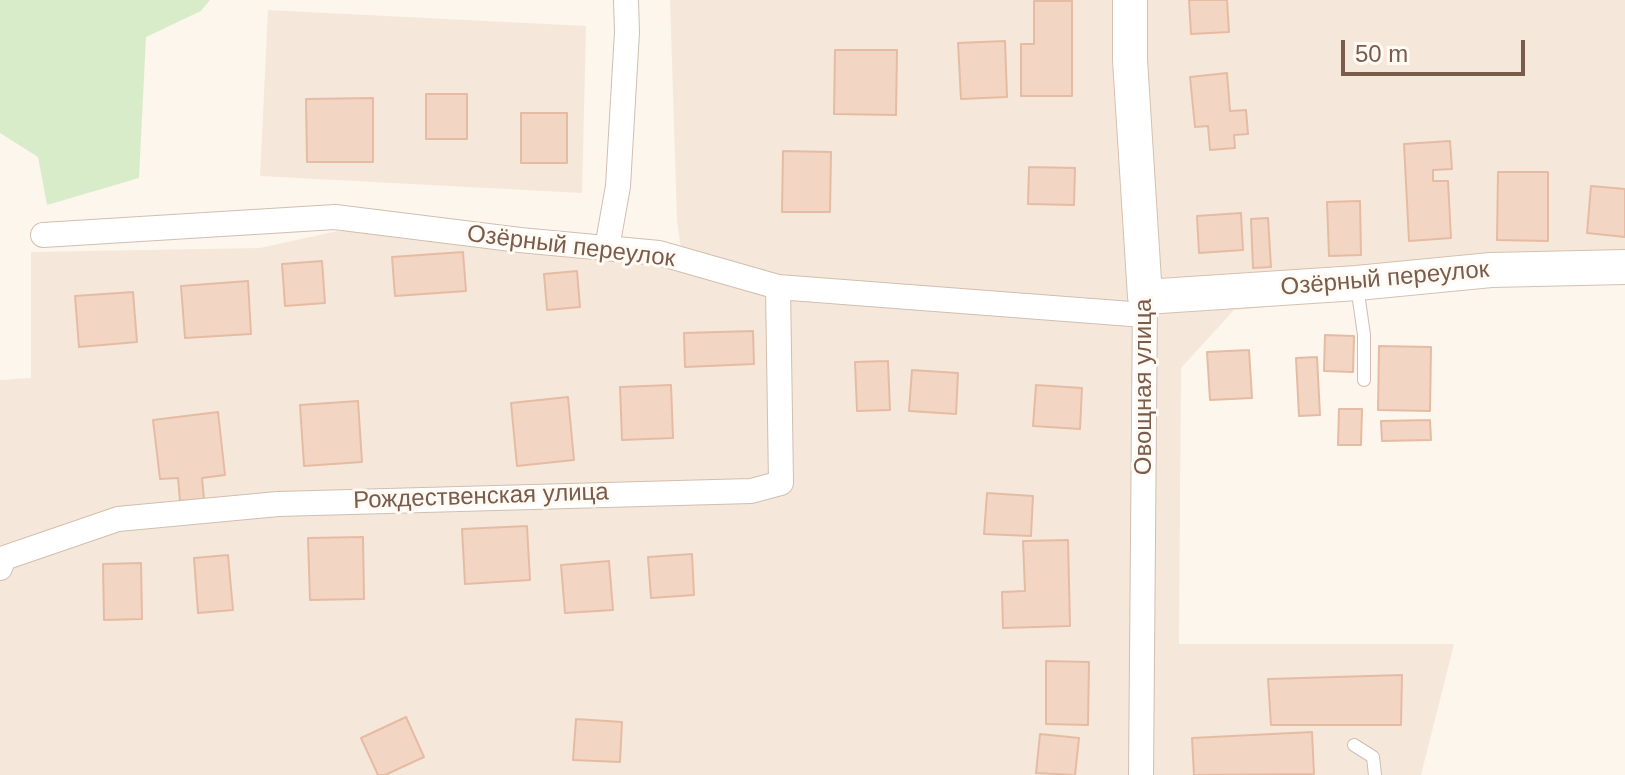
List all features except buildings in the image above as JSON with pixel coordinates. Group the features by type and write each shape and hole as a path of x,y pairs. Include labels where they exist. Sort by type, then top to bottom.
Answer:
{"street":[{"path":"607,248 618,186 626,0"},
{"name":"Овощная улица","path":"1130,0 1130,60 1145,306 1141,775"},
{"name":"Озёрный переулок","path":"43,235 335,217 520,240 659,253 778,287 1145,306 1491,270 1625,267"},
{"name":"Рождественская улица","path":"0,568 4,558 118,519 278,504 751,491 781,483 778,287"}],"lane":[{"path":"1357,283 1364,335 1364,380"},
{"path":"1354,745 1373,757 1375,775"}],"shaded area":[{"path":"670,0 1625,0 1625,278 1529,283 1234,310 1181,368 1179,644 1454,644 1421,775 0,775 0,380 31,378 31,252 260,248 374,223 494,244 684,270 677,221"},
{"path":"268,10 586,26 582,193 260,176"}],"green space":[{"path":"0,0 210,0 201,11 146,37 139,178 47,205 38,157 0,133"}]}
